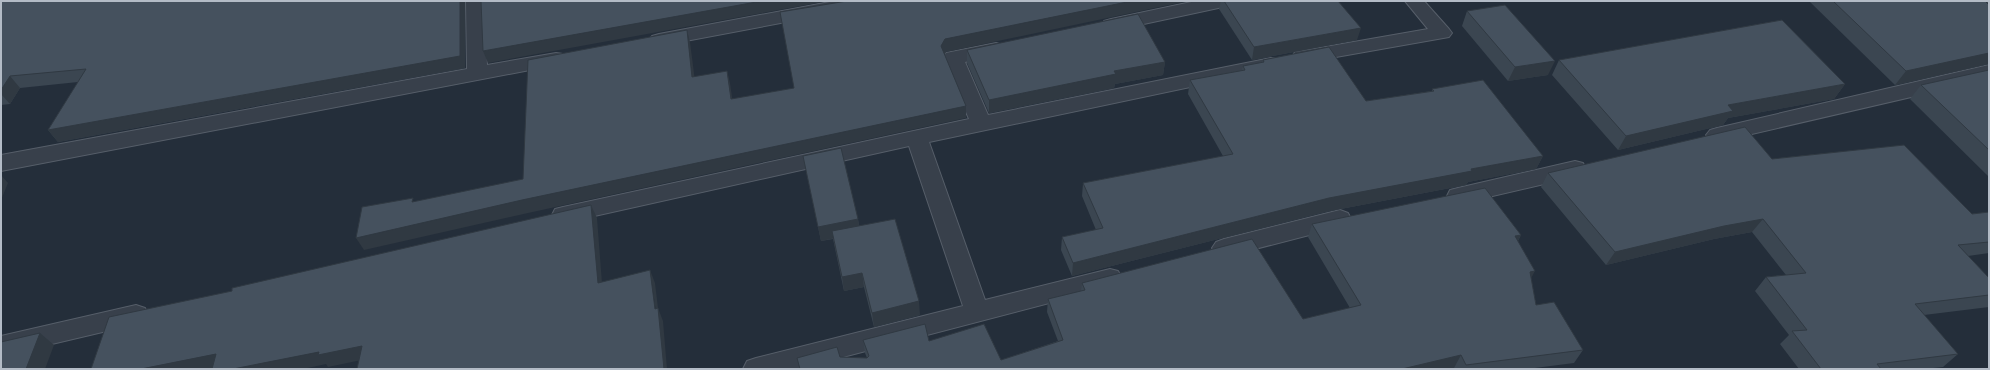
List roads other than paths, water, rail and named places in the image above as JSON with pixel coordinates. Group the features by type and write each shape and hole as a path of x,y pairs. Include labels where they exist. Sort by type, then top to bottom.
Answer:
{"street":[{"path":"475,1 477,74"},
{"path":"638,44 866,1"},
{"path":"1092,29 1223,1"},
{"path":"544,219 981,124 1272,63 1382,42 1442,33 1414,1"},
{"path":"981,124 953,58 1015,45"},
{"path":"1,163 577,55"},
{"path":"1700,139 1989,72"},
{"path":"917,138 977,312"},
{"path":"1438,200 1592,165"},
{"path":"1201,254 1325,222 1363,215"},
{"path":"756,369 1132,272"},
{"path":"1,346 157,310"},
{"path":"849,345 856,369"}]}
